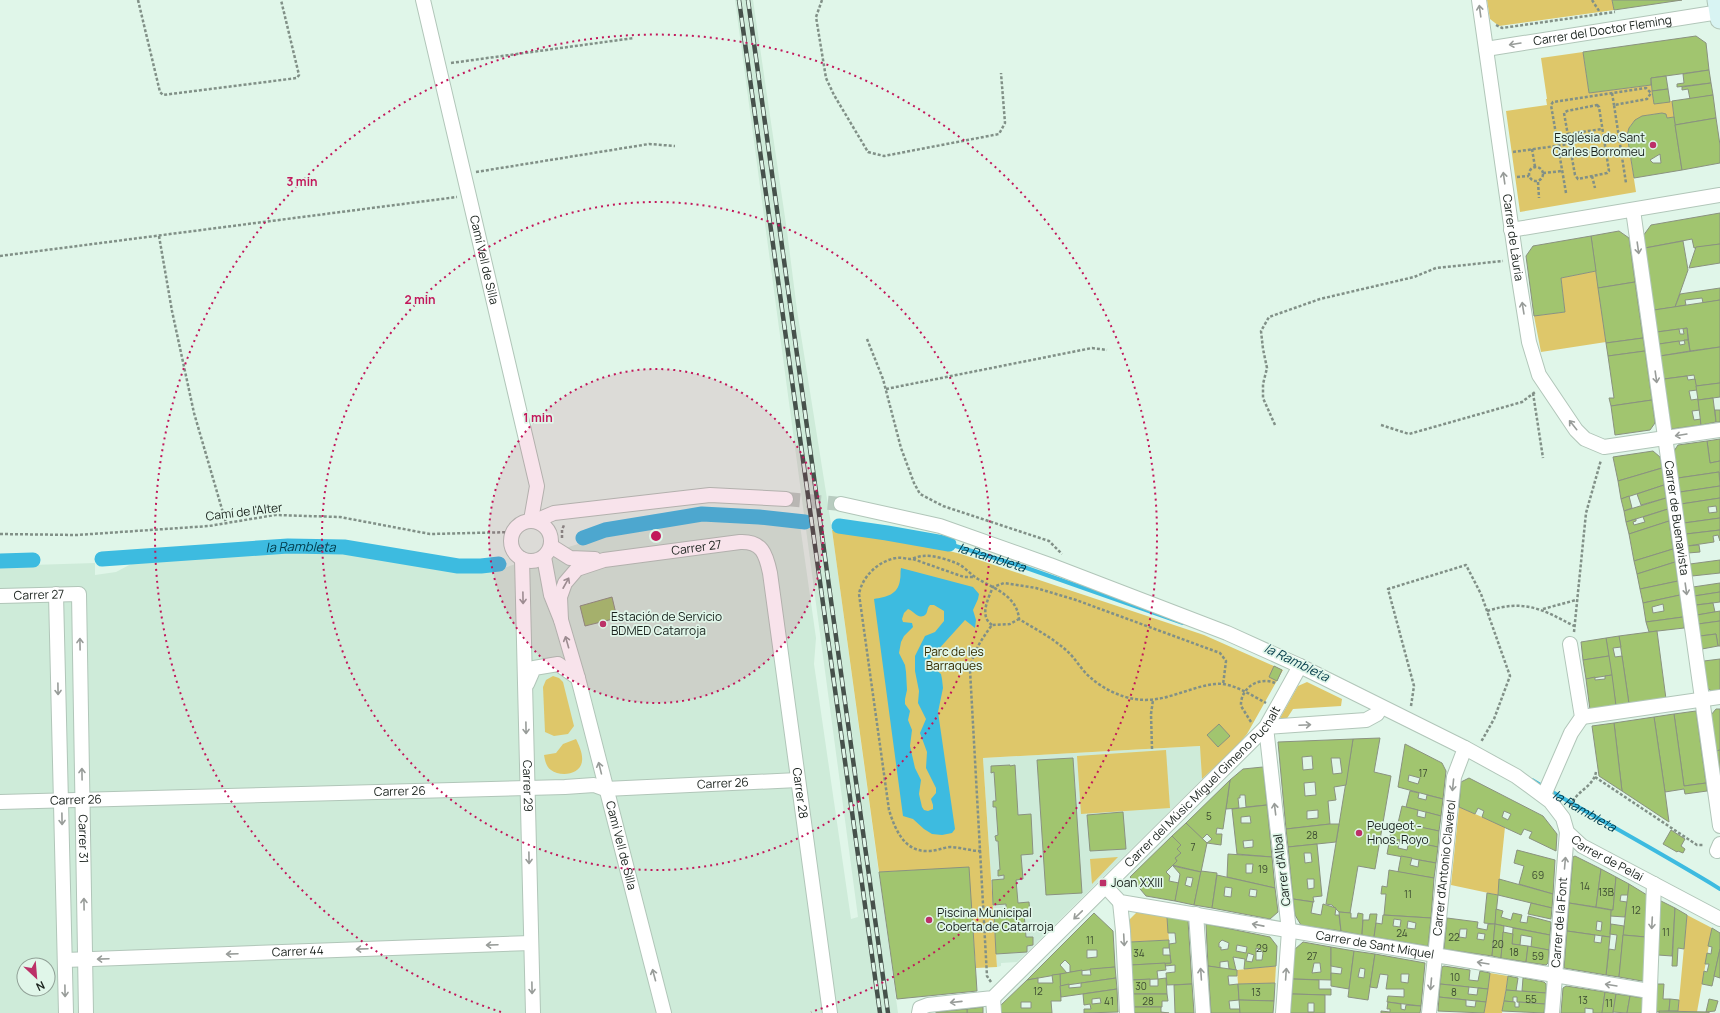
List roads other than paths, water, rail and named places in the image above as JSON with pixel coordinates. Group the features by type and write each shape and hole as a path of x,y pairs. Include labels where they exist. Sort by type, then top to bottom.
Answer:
{"street":[{"name":"Camí Vell de Silla","path":"423,0 537,486 533,521"},
{"name":"Carrer de Làuria","path":"1479,0 1511,230 1529,342 1535,364 1546,386 1576,430 1585,439 1604,447 1664,438"},
{"name":"Carrer del Doctor Fleming","path":"1486,49 1719,11"},
{"path":"1511,230 1720,195"},
{"name":"Carrer de Buenavista","path":"1633,210 1720,826"},
{"path":"1664,438 1720,430"},
{"path":"579,510 562,520 555,530 549,548 533,561 522,559 513,551 511,538 513,532 520,524 554,513 579,510 710,495 786,499"},
{"name":"Carrer de Pelai","path":"841,504 940,526 1060,569 1227,633 1300,666 1470,751 1525,782 1544,795 1563,818 1567,832 1582,846 1720,919"},
{"path":"533,521 542,523 547,528 549,548"},
{"name":"Carrer 27","path":"549,548 570,558 604,560 750,542 760,547 767,558 770,572"},
{"name":"Camí Vell de Silla","path":"549,548 551,595 561,620 578,678 605,789 664,1013"},
{"name":"Carrer 29","path":"522,559 533,1013"},
{"name":"Carrer 27","path":"561,620 560,597 564,583 577,569 604,560"},
{"name":"Carrer 28","path":"770,572 830,1013"},
{"name":"Carrer 31","path":"56,594 66,1013"},
{"name":"Carrer 27","path":"0,596 79,594"},
{"name":"Carrer 31","path":"79,594 86,1013"},
{"path":"1570,644 1582,718"},
{"path":"525,688 534,668 558,664 578,678"},
{"name":"Carrer del Músic Miguel Gimeno Puchalt","path":"993,992 1106,888 1260,726 1300,666"},
{"path":"1544,795 1571,733 1582,718 1720,697"},
{"path":"1260,726 1366,720 1377,714 1381,707"},
{"name":"Carrer d'Albal","path":"1260,726 1288,931 1283,1013"},
{"name":"Carrer d'Antonio Claverol","path":"1429,1013 1454,777 1470,751"},
{"path":"1525,782 1541,780 1553,774"},
{"name":"Carrer 26","path":"0,802 82,801 594,785 605,789 798,780"},
{"name":"Carrer de la Font","path":"1552,1013 1567,832"},
{"path":"1649,1013 1654,884"},
{"path":"1106,888 1120,902 1127,1013"},
{"name":"Carrer de Sant Miquel","path":"1120,902 1649,991"},
{"path":"1196,914 1203,1013"},
{"name":"Carrer 44","path":"65,960 531,943"},
{"path":"920,1011 928,1005 993,992 994,1013"}],"water":[{"path":"901,568 973,587 979,594 973,610 976,620 975,628 965,620 927,662 941,674 943,688 938,712 955,829 952,833 942,835 932,834 913,819 903,816 874,599 887,596 897,589 899,585","holes":["930,605 934,605 944,611 944,621 935,632 925,636 915,656 915,671 919,691 918,703 926,719 920,733 927,752 926,768 936,788 936,793 931,799 933,809 928,811 924,810 922,807 919,794 921,780 915,768 910,746 912,730 908,720 910,711 905,704 907,690 906,672 905,665 899,653 904,636 913,627 912,623 903,622 902,619 904,613 908,609 919,616 923,616 926,614 928,607"]}],"waterway":[{"name":"la Rambleta","path":"583,538 605,530 702,514 759,517 805,522"},
{"name":"la Rambleta","path":"839,526 949,544"},
{"name":"la Rambleta","path":"949,544 1021,566 1183,623"},
{"name":"la Rambleta","path":"102,559 288,546 344,547 458,566 499,564"},
{"name":"la Rambleta","path":"0,561 33,560"},
{"name":"la Rambleta","path":"1532,780 1720,889"}],"tunnel":[{"path":"786,499 841,504"}],"railway":[{"path":"739,0 880,1013"},
{"path":"748,0 888,1013"}],"place":[{"name":"Església de Sant Carles Borromeu","path":"1653,145"},
{"name":"Estación de Servicio BDMED Catarroja","path":"603,624"},
{"name":"Peugeot - Hnos. Royo","path":"1359,833"},
{"name":"Joan XXIII","path":"1103,883"},
{"name":"Piscina Municipal Coberta de Catarroja","path":"929,920"}],"park label":[{"name":"Parc de les Barraques","path":"954,659"}]}
